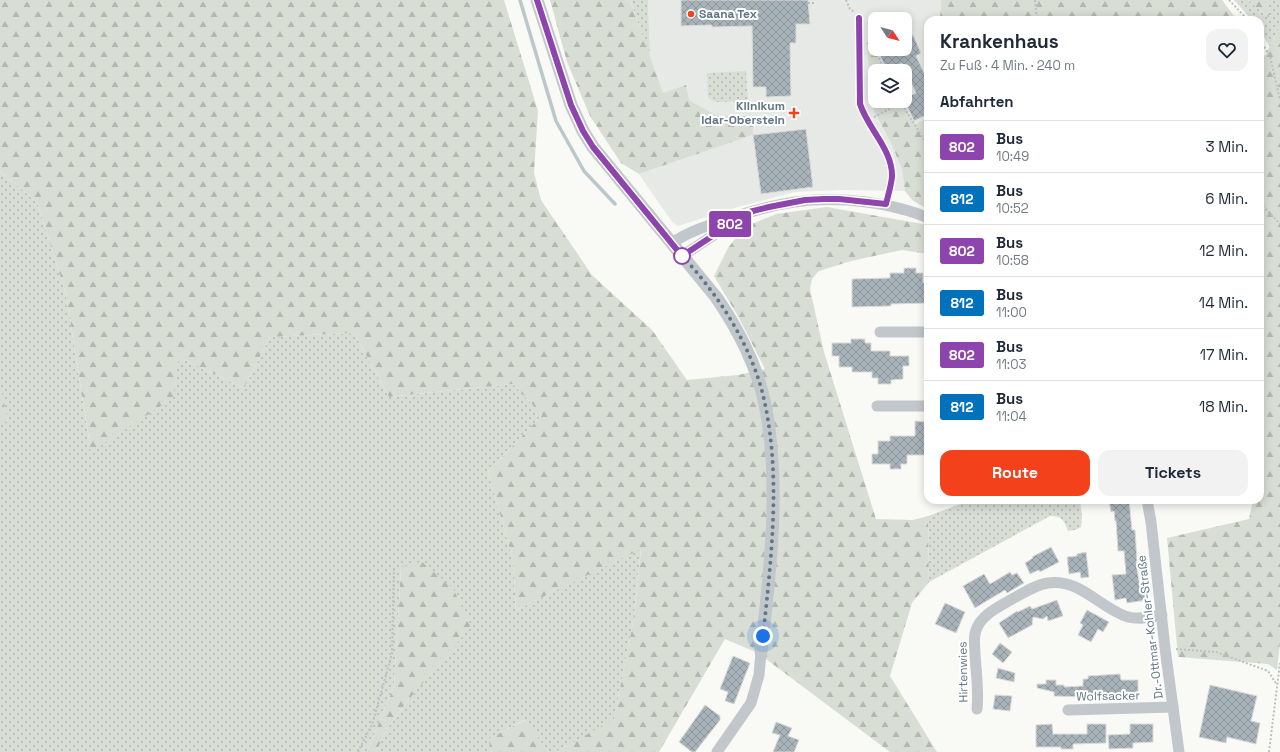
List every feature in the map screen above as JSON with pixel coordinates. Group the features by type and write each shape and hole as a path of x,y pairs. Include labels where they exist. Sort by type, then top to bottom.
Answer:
{"street":[{"path":"537,0 571,105 583,131 593,147 672,243 729,316 750,357 760,383 765,404 772,452 773,483 770,552 759,675 752,703 717,752"},
{"path":"672,243 688,233 749,212 786,203 818,199 839,199 886,204 924,216"},
{"path":"682,256 749,212"},
{"path":"880,332 924,332"},
{"path":"877,406 924,406"},
{"name":"Dr.-Ottmar-Kohler-Straße","path":"1147,504 1151,522 1165,648 1179,752"},
{"name":"Hirtenwies","path":"977,709 974,639 979,624 994,610 1026,591 1048,583 1067,584 1090,595 1120,614 1130,618 1162,616"},
{"name":"Wolfsacker","path":"1068,710 1173,707"}],"lane":[{"path":"859,18 860,104 867,121 884,149 891,169 886,204"}],"path":[{"path":"846,0 850,9 859,18"},
{"path":"1035,0 1037,16"},
{"path":"1229,0 1244,16"},
{"path":"808,3 815,3"},
{"path":"860,39 874,47 882,64"},
{"path":"1264,46 1270,56 1280,100"},
{"path":"867,121 890,108"},
{"path":"905,108 924,139"},
{"path":"1264,207 1280,224"},
{"path":"358,752 373,722 392,653 394,567"},
{"path":"1165,648 1216,652 1268,671 1278,685"},
{"path":"1269,752 1280,663"}],"shaded area":[{"name":"Klinikum Idar-Oberstein","path":"648,0 941,0 940,16 924,16 924,120 915,124 906,108 912,108 912,64 882,64 878,56 912,56 912,12 868,12 868,108 874,108 892,145 902,170 905,191 841,190 795,192 738,207 678,226 672,222 639,174 753,135 753,116 718,116 689,100 663,94 650,58"}],"green space":[{"path":"0,0 504,0 538,111 534,173 541,200 592,275 652,330 687,380 738,375 765,369 739,318 714,276 728,248 744,227 776,214 827,207 924,224 924,253 902,250 851,261 819,271 812,279 810,289 824,352 876,519 913,520 928,516 929,582 912,603 890,676 937,752 890,752 758,653 725,639 659,752 556,752 614,719 634,617 641,549 516,610 513,560 488,472 542,415 513,384 389,397 354,333 270,337 244,388 179,357 173,398 91,452 66,294 37,202 0,171"},
{"path":"550,0 630,0 663,93 686,85 689,100 718,116 753,116 753,135 639,174 621,163 590,116 567,62"},
{"path":"630,0 648,0 650,58 632,5"},
{"path":"941,0 1222,0 1234,16 940,16"},
{"path":"1234,0 1248,0 1268,17 1267,0 1280,0 1280,26 1270,47 1264,37 1264,16 1248,16"},
{"path":"1248,0 1267,0 1269,18"},
{"path":"1280,26 1280,643 1277,670 1268,664 1178,657 1167,538 1249,519 1252,504 1264,504 1264,55 1265,56"},
{"path":"867,45 868,56 878,56 882,64 868,65"},
{"path":"746,71 748,101 716,102 708,98 707,73"},
{"path":"874,108 906,108 915,124 924,120 924,207 913,201 905,191 902,170 892,145"},
{"path":"0,171 37,202 66,294 91,452 179,357 244,388 270,337 354,333 389,397 513,384 542,415 488,472 513,560 516,610 641,548 634,617 614,720 556,752 548,752 524,720 489,739 492,752 376,752 388,727 410,698 401,568 394,686 367,752 0,752 0,422 8,422 0,389"},
{"path":"0,385 8,422 0,422"},
{"path":"961,504 1080,504 1082,516 1081,527 1068,531 1062,519 1050,516 929,582 928,516"},
{"path":"422,562 453,588 471,627 410,698 388,727 376,752 367,752 394,686 401,567"},
{"path":"525,720 548,752 492,752 488,739"}],"building":[{"path":"681,0 808,0 810,24 796,24 796,43 790,43 791,96 766,97 766,87 753,87 752,26 681,26"},
{"path":"913,35 921,53 916,56 924,73 924,116 914,121 908,108 912,108 912,95 916,93 912,84 912,64 884,64 880,56 912,56"},
{"name":"Klinikum Idar-Oberstein","path":"806,129 813,187 761,194 753,135"},
{"path":"904,268 916,268 916,273 923,273 924,303 852,307 852,279 890,278 890,273 904,273"},
{"path":"851,339 865,339 865,343 871,343 871,351 890,351 890,356 909,356 909,366 903,366 903,379 891,380 891,384 878,384 878,378 872,378 872,372 852,372 852,367 839,367 839,356 832,356 832,343 851,343"},
{"path":"915,421 924,422 924,455 907,455 907,464 901,464 901,469 890,469 890,464 872,464 872,454 878,454 878,441 890,441 890,436 915,436"},
{"path":"1110,504 1129,504 1132,530 1135,530 1136,561 1140,588 1145,587 1147,600 1127,603 1126,598 1115,600 1112,575 1126,574 1124,551 1118,551 1116,521 1114,511 1111,512"},
{"path":"1051,547 1059,562 1040,572 1039,570 1030,574 1025,563 1033,558 1032,557"},
{"path":"1086,552 1089,577 1081,578 1080,572 1069,574 1067,557 1077,556 1077,554"},
{"path":"1010,572 1012,575 1017,573 1024,583 1007,593 1005,590 975,608 963,586 984,574 990,584"},
{"path":"1057,600 1063,616 1048,621 1047,616 1043,619 1033,617 1032,625 1008,638 999,623 1017,611 1018,612 1030,606 1032,609"},
{"path":"945,603 965,612 956,633 935,624"},
{"path":"1087,610 1109,622 1103,632 1098,629 1091,642 1078,635 1083,625 1080,623"},
{"path":"1000,643 1012,652 1003,663 992,654"},
{"path":"733,656 750,663 734,704 725,701 728,692 720,689"},
{"path":"998,668 1015,673 1014,682 996,678"},
{"path":"1120,674 1121,680 1138,680 1138,699 1125,699 1125,695 1084,698 1054,696 1054,692 1037,688 1037,684 1046,684 1046,680 1056,680 1056,685 1064,685 1064,687 1083,686 1083,679 1088,679 1088,676"},
{"path":"1210,685 1257,696 1251,721 1260,723 1256,744 1227,737 1226,743 1199,737"},
{"path":"995,695 1012,696 1010,711 993,709"},
{"path":"705,705 720,716 720,720 695,752 692,752 679,742"},
{"path":"776,722 792,728 788,736 799,740 794,752 773,752 780,735 772,733"},
{"path":"1052,724 1053,734 1087,734 1087,724 1106,724 1106,743 1073,744 1073,749 1061,749 1061,747 1036,747 1036,725"},
{"path":"1130,724 1153,724 1153,742 1133,743 1133,748 1109,749 1108,735 1130,734"}],"waterway":[{"path":"520,0 556,121 584,171 615,204"}],"bus line":[{"name":"802","path":"537,0 571,105 583,131 593,147 614,174 682,256 749,212 805,200 839,199 886,204 892,177 890,162 882,144 864,115 860,104 859,18"}],"place":[{"name":"Saana Tex","path":"691,14"},
{"name":"Klinikum Idar-Oberstein","path":"794,113"}],"route":[{"path":"682,256 716,297 729,316 750,357 760,383 765,404 772,452 773,483 768,589 763,636"}]}
